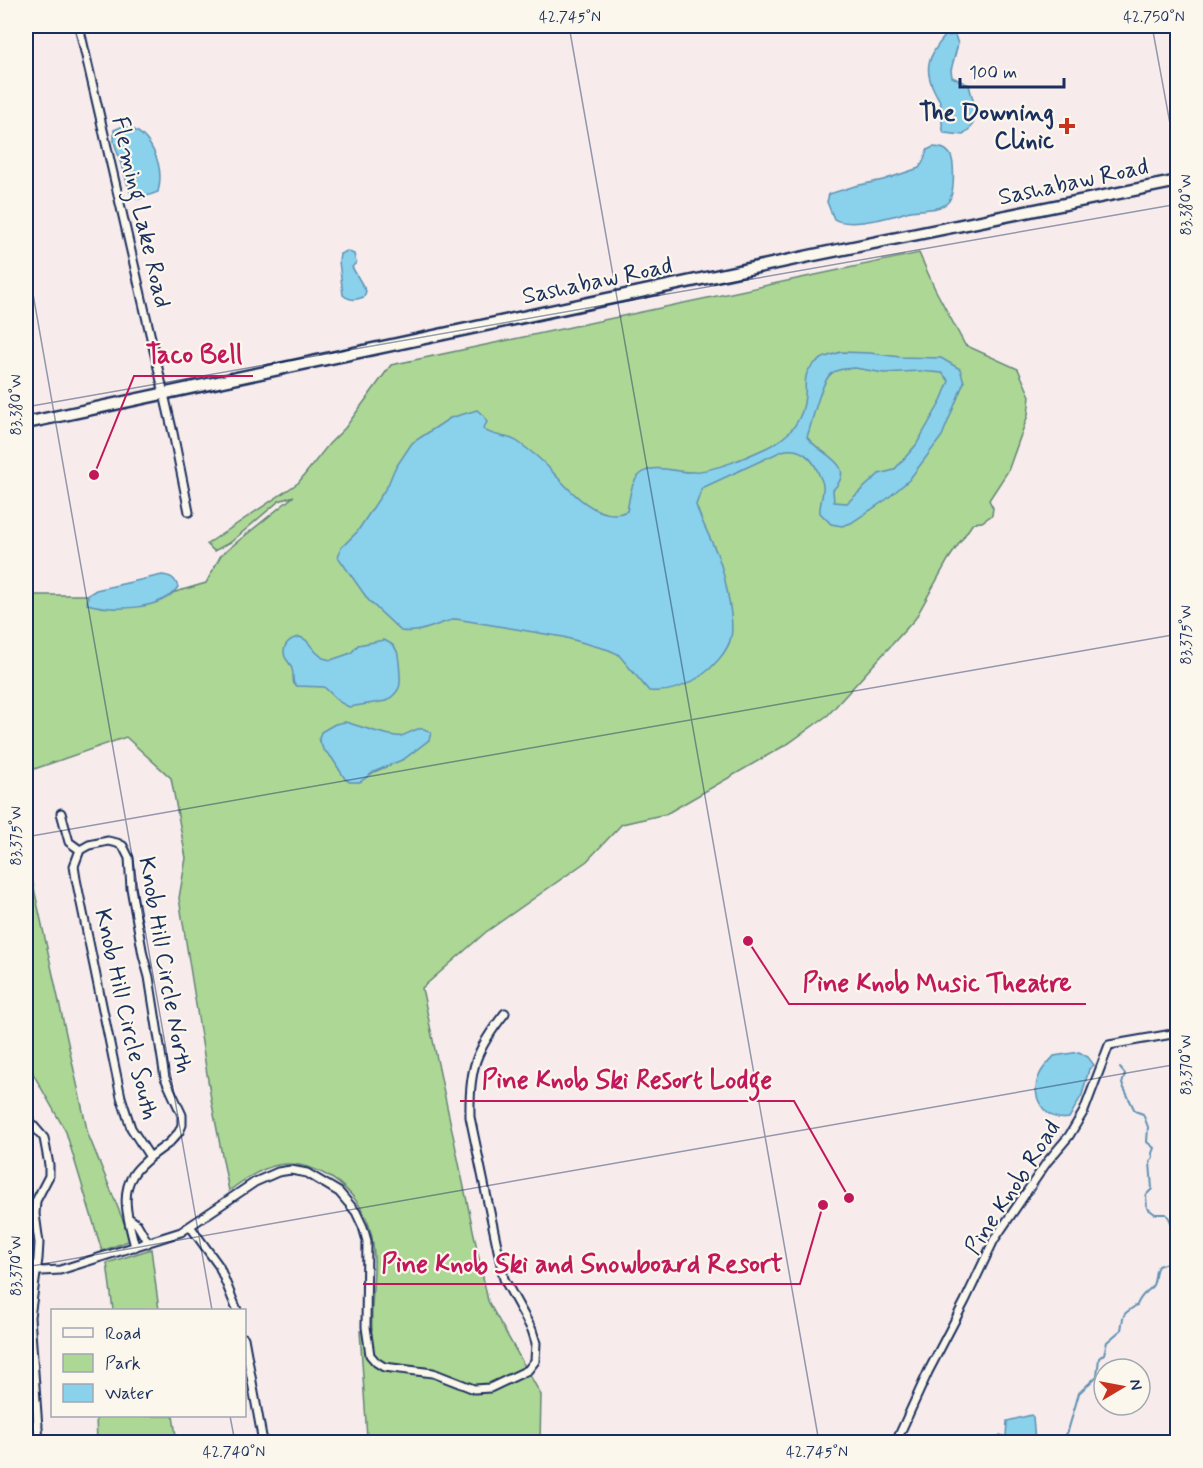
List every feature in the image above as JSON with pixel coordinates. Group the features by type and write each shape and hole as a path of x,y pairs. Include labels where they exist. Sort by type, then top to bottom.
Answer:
{"main road":[{"name":"Sashabaw Road","path":"26,423 802,258 1178,181"}],"street":[{"name":"Fleming Lake Road","path":"79,26 164,393 189,512"},
{"path":"61,813 69,842 80,850"},
{"name":"Knob Hill Circle North","path":"80,850 89,845 108,841 123,846 129,858 133,899 165,1078 182,1115 182,1125 178,1132 169,1143 150,1157"},
{"name":"Knob Hill Circle South","path":"80,850 74,866 76,879 121,1097 131,1128 150,1157"},
{"path":"26,1267 60,1270 69,1268 181,1232 239,1192 266,1177 291,1170 307,1173 339,1192 356,1212 363,1227 367,1241 366,1328 370,1355 376,1362 394,1369 433,1373 474,1389 490,1388 528,1370 535,1361 536,1343 532,1330 504,1279 470,1117 469,1093 473,1066 485,1040 505,1013"},
{"name":"Pine Knob Road","path":"896,1443 928,1372 994,1240 1047,1162 1069,1136 1084,1111 1109,1045 1178,1033"},
{"path":"26,1117 44,1138 49,1165 49,1176 36,1201 35,1214 39,1243 28,1320 39,1443"},
{"path":"135,1247 125,1200 127,1186 133,1174 150,1157"},
{"path":"130,1219 138,1224 148,1243"},
{"path":"190,1226 219,1266 236,1309"},
{"path":"246,1349 263,1443"},
{"path":"26,1425 38,1424"}],"green space":[{"path":"919,253 965,345 1018,369 1030,396 1028,415 1008,471 989,500 993,508 992,515 982,522 973,523 948,560 915,619 828,715 789,743 666,814 622,824 587,861 486,932 422,988 488,1301 541,1395 540,1442 395,1442 367,1438 360,1331 372,1330 374,1254 368,1222 361,1207 345,1189 333,1179 305,1166 292,1164 267,1168 242,1181 229,1191 211,1099 179,898 186,858 171,778 126,737 26,772 26,595 165,595 206,583 221,555 294,496 279,501 231,542 214,551 207,544 298,483 345,428 391,365"},
{"path":"26,852 88,1134 131,1240 102,1251 66,1132 26,1061"},
{"path":"151,1249 159,1309 113,1309 107,1263"},
{"path":"96,1417 173,1417 177,1442 97,1442"}],"water":[{"path":"955,35 958,44 951,70 952,77 969,85 975,106 973,124 963,135 944,133 941,105 931,84 928,69 931,56 939,43 945,36"},
{"path":"123,126 133,129 148,142 157,161 160,182 158,192 139,199 131,195 114,142 114,130"},
{"path":"933,147 946,150 952,158 952,194 950,200 943,206 871,221 854,223 834,219 827,202 829,194 919,168 927,150"},
{"path":"347,251 354,254 356,263 352,267 366,291 364,297 358,299 351,299 343,295 339,261 340,254"},
{"path":"841,352 941,358 960,369 964,382 942,436 909,480 887,499 851,523 842,526 831,524 820,513 822,480 808,457 799,451 782,451 702,488 696,505 718,556 728,596 732,630 727,648 719,659 701,676 683,686 670,690 649,691 618,654 563,637 456,619 423,630 401,631 369,601 338,557 341,548 357,532 388,485 394,470 412,443 450,418 477,410 487,422 483,429 518,442 543,462 565,486 584,502 595,509 616,514 627,511 635,480 648,470 692,472 711,469 748,456 781,439 793,428 801,414 809,369 825,357","holes":["855,368 884,373 919,371 942,373 949,381 940,403 916,445 894,470 879,474 847,503 834,502 833,490 840,481 842,473 834,460 807,437 824,384 828,377 837,370"]},
{"path":"162,575 176,581 178,587 161,601 123,608 87,604 88,595 96,590"},
{"path":"300,637 306,640 323,658 331,660 351,653 358,645 384,640 389,642 398,653 399,688 386,701 349,707 341,703 324,687 297,686 294,684 292,669 285,657 284,649 290,641"},
{"path":"345,722 396,736 420,729 431,733 429,740 404,759 374,772 360,782 350,782 345,779 332,758 323,749 319,739 321,732 335,724"},
{"path":"1079,1052 1088,1057 1094,1065 1089,1069 1082,1095 1069,1118 1053,1116 1047,1112 1038,1099 1036,1084 1039,1076 1054,1056"},
{"path":"1031,1415 1035,1442 998,1442 1000,1435 1006,1437 1007,1421"}],"waterway":[{"path":"1062,1442 1068,1431 1079,1393 1097,1376 1099,1358 1104,1354 1107,1342 1121,1330 1124,1314 1137,1305 1153,1285 1158,1266 1167,1263 1167,1268 1174,1268 1177,1263 1172,1259 1174,1235 1169,1218 1166,1214 1155,1214 1147,1208 1146,1195 1152,1189 1150,1162 1154,1148 1147,1142 1148,1127 1143,1114 1135,1111 1122,1084 1125,1074 1120,1068"}],"place":[{"name":"The Downing Clinic","path":"1067,126"},
{"name":"Taco Bell","path":"94,475"},
{"name":"Pine Knob Music Theatre","path":"748,941"},
{"name":"Pine Knob Ski Resort Lodge","path":"849,1198"},
{"name":"Pine Knob Ski and Snowboard Resort","path":"823,1205"}]}
